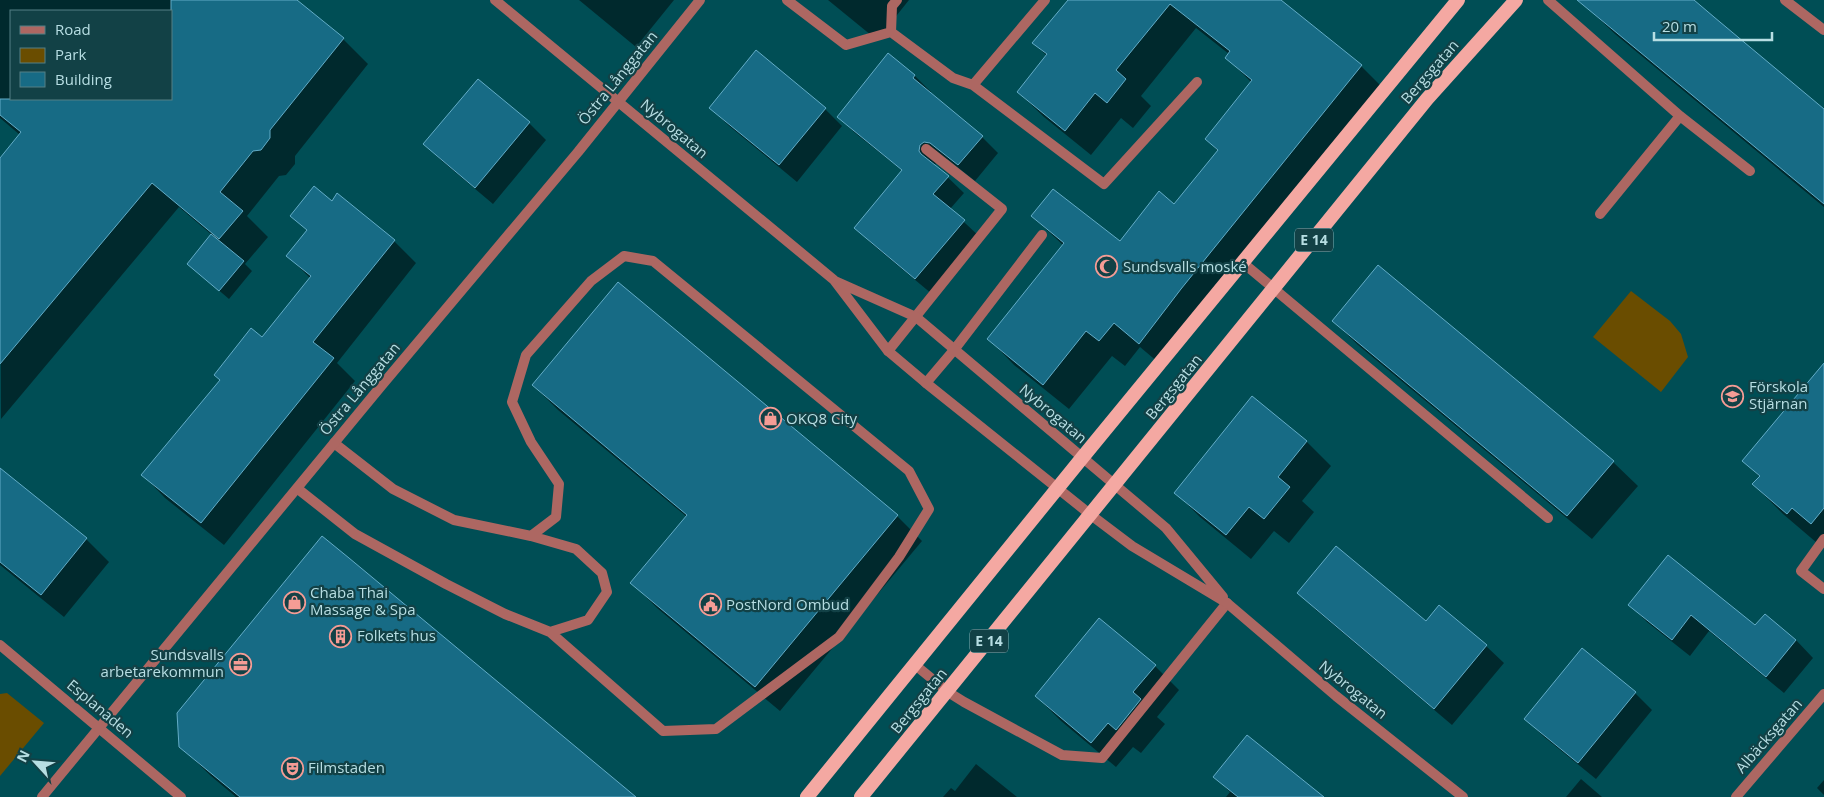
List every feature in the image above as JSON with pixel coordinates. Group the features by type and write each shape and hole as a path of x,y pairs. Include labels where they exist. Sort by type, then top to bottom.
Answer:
{"highway":[{"name":"Bergsgatan","path":"807,797 1242,262 1458,0"},
{"name":"Bergsgatan","path":"861,797 1427,99 1516,0"}],"street":[{"name":"Nybrogatan","path":"495,0 834,280 888,351 1058,489 1132,546 1227,603 1336,696 1463,797"},
{"name":"Östra Långgatan","path":"42,797 334,443 578,152 700,0"},
{"path":"787,0 846,45 891,32"},
{"path":"891,32 892,6 897,0"},
{"path":"973,85 1045,0"},
{"path":"1548,0 1680,116 1750,171"},
{"path":"1785,0 1824,30"},
{"path":"891,32 953,78 973,85 1104,184 1197,82"},
{"path":"1600,214 1680,116"},
{"path":"888,351 1002,210 926,149"},
{"path":"926,382 954,350 1042,235"},
{"path":"298,489 355,534 455,589 505,614 550,632 663,731 716,729 839,637 900,557 928,509 909,471 653,261 624,256 591,281 526,355 512,402 531,442 560,484 556,517 531,536"},
{"path":"1242,262 1548,518"},
{"name":"Nybrogatan","path":"834,280 916,317 1166,528 1227,603"},
{"path":"334,443 393,489 454,520 531,536 576,549 602,573 607,592 588,620 550,632"},
{"path":"1824,539 1801,571 1824,589"},
{"path":"914,664 948,692 1062,755 1102,758 1227,603"},
{"name":"Esplanaden","path":"0,645 181,797"},
{"name":"Albäcksgatan","path":"1736,797 1824,694"}],"green space":[{"path":"1631,291 1670,321 1681,334 1688,357 1661,392 1593,337"},
{"path":"7,693 44,723 0,776 0,694"}],"building":[{"path":"171,0 297,0 344,38 270,130 270,138 261,150 253,151 220,192 243,211 219,239 152,183 0,364 0,158 21,132 0,115 0,99 172,100"},
{"path":"1068,0 1281,0 1362,65 1181,289 1139,344 1114,323 1099,341 1086,331 1043,385 987,339 1064,243 1031,216 1053,189 1120,241 1159,191 1174,204 1218,150 1205,139 1252,80 1225,58 1230,51 1170,4 1116,70 1126,79 1107,103 1095,93 1065,131 1017,92 1047,54 1032,43"},
{"path":"1577,0 1694,0 1824,109 1824,204"},
{"path":"756,50 826,108 779,165 709,108"},
{"path":"888,53 915,75 913,78 983,136 958,165 930,143 924,142 920,145 919,151 921,154 949,176 933,194 965,220 915,279 854,228 902,170 837,117"},
{"path":"478,79 530,122 475,188 423,144"},
{"path":"314,186 332,201 337,193 395,240 313,342 334,358 201,523 141,475 220,380 214,375 251,328 262,337 311,276 286,256 307,230 290,216"},
{"path":"211,234 244,261 219,291 187,264"},
{"path":"1378,265 1614,461 1567,516 1332,321"},
{"path":"618,282 898,515 755,687 630,583 687,515 532,385"},
{"path":"1824,363 1824,508 1811,524 1792,508 1787,514 1752,484 1760,476 1742,461"},
{"path":"1252,396 1307,441 1278,477 1290,487 1264,519 1249,507 1226,535 1174,493"},
{"path":"0,468 87,538 41,595 0,562"},
{"name":"Folkets hus","path":"322,536 636,797 240,797 179,747 177,713"},
{"path":"1336,546 1426,621 1439,605 1487,645 1434,709 1297,593"},
{"path":"1668,555 1755,625 1765,614 1796,640 1766,677 1691,615 1672,640 1628,605"},
{"path":"1099,618 1156,665 1133,692 1141,699 1116,730 1108,723 1091,743 1035,696"},
{"path":"1582,648 1636,692 1578,763 1524,719"},
{"path":"1247,735 1324,797 1238,797 1213,777"}],"place":[{"name":"Sundsvalls moské","path":"1107,267"},
{"name":"Förskola Stjärnan","path":"1733,396"},
{"name":"OKQ8 City","path":"770,419"},
{"name":"Chaba Thai Massage & Spa","path":"294,602"},
{"name":"PostNord Ombud","path":"710,605"},
{"name":"Folkets hus","path":"341,636"},
{"name":"Sundsvalls arbetarekommun","path":"240,664"},
{"name":"Filmstaden","path":"292,768"}]}
